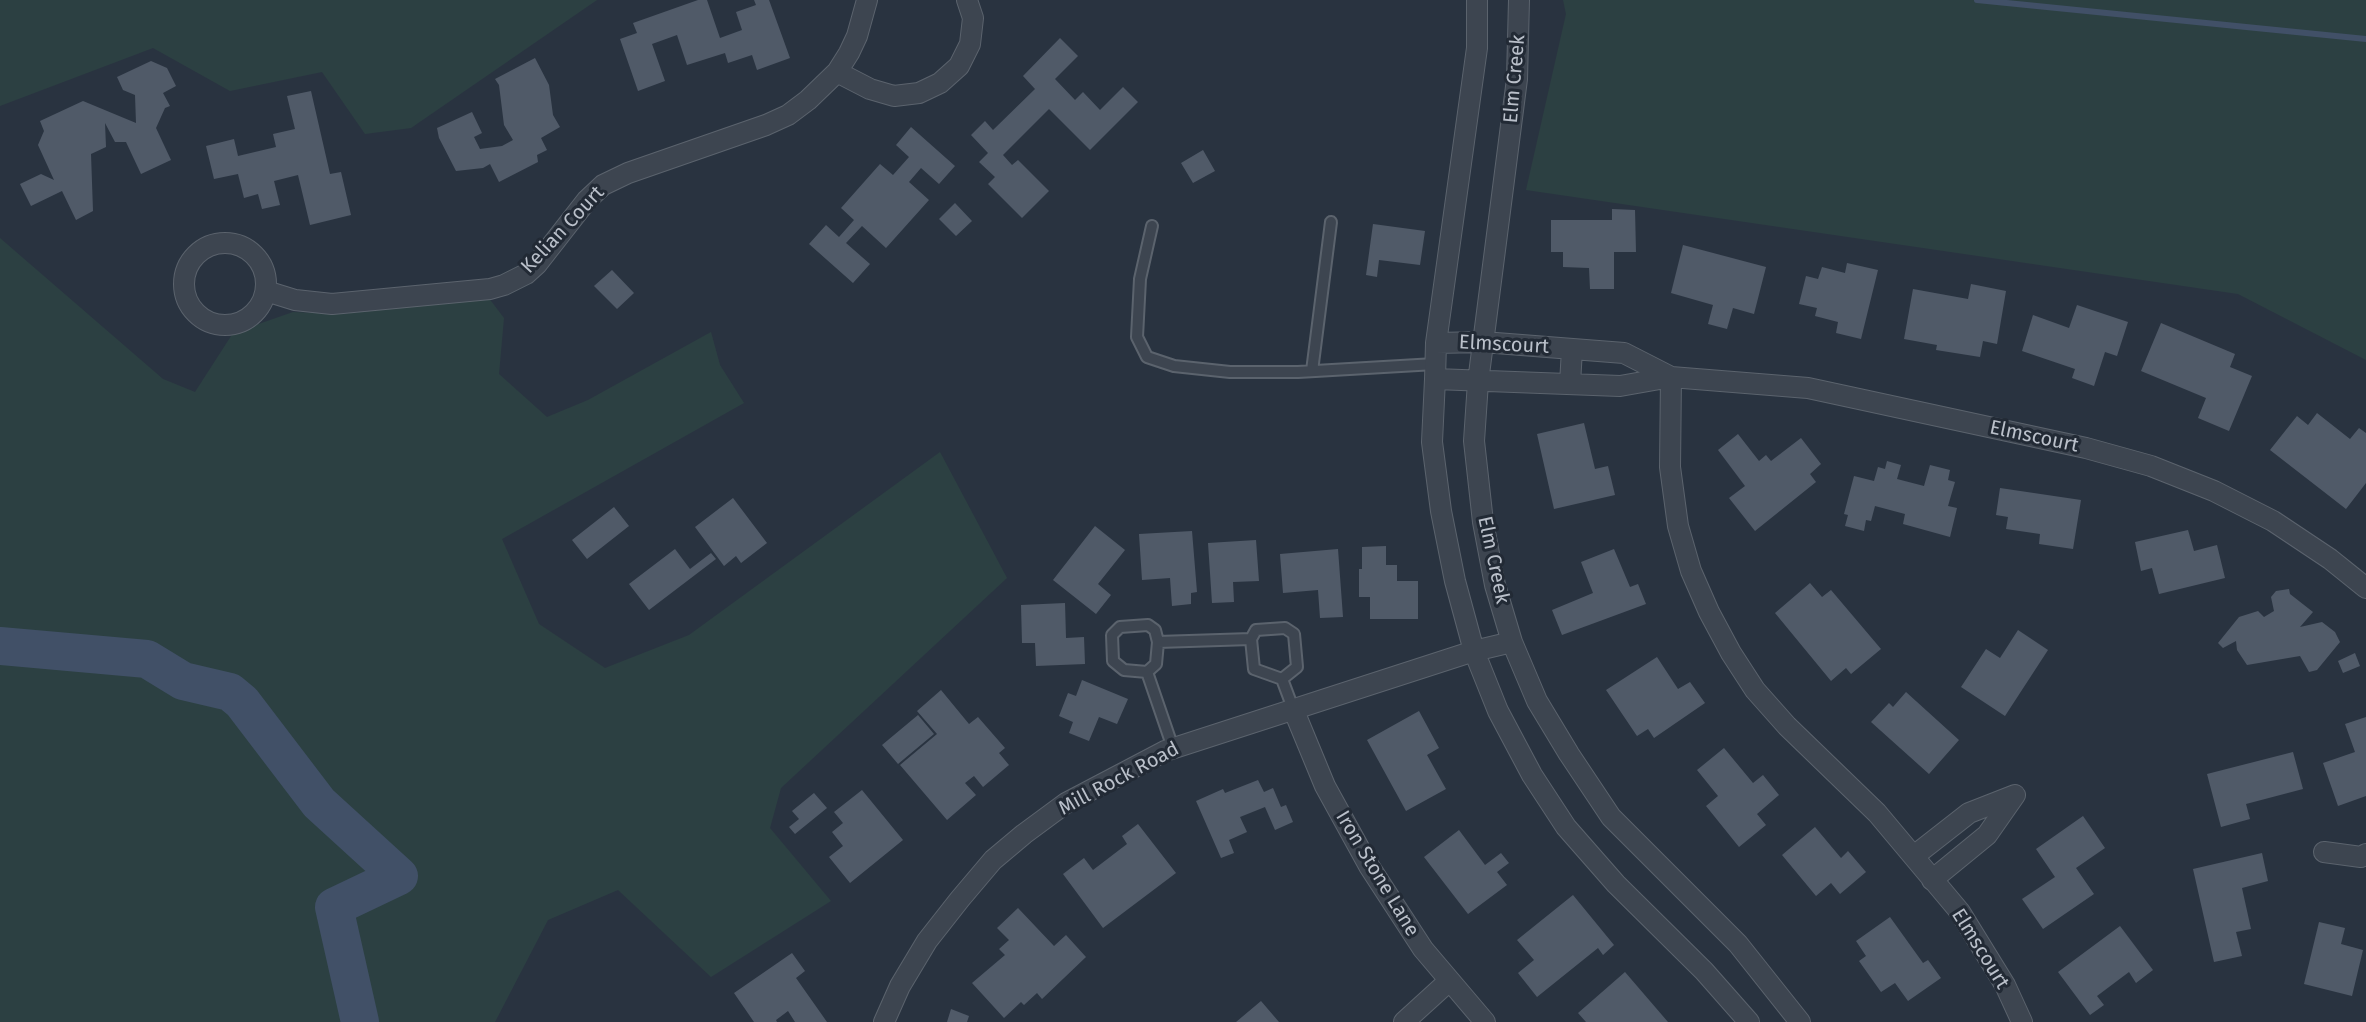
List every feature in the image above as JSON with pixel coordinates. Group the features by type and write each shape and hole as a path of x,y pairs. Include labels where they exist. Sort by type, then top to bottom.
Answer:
{"street":[{"name":"Kelian Court","path":"266,291 295,300 332,304 490,289 504,285 526,274 537,264 587,200 603,185 628,173 766,125 788,115 808,100 837,72 857,36 867,0"},
{"path":"837,72 870,89 894,96 919,93 940,83 959,66 970,44 973,18 967,0"},
{"name":"Elm Creek","path":"1477,0 1478,48 1436,343 1432,442 1440,511 1455,582 1474,651 1498,711 1532,775 1566,827 1616,884 1704,971 1749,1022"},
{"name":"Elm Creek","path":"1519,0 1517,79 1478,382 1474,441 1483,522 1495,585 1512,642 1537,700 1569,754 1611,817 1665,874 1738,944 1800,1022"},
{"path":"232,243 247,249 259,260 265,275 266,291 260,306 249,318 234,324 218,325 203,319 192,308 185,293 184,277 190,262 201,250 216,244 232,243"},
{"name":"Elmscourt","path":"1436,343 1483,342 1624,353 1671,377"},
{"name":"Elmscourt","path":"1570,384 1572,349"},
{"name":"Elmscourt","path":"1435,371 1478,382 1620,386 1671,377 1808,388 2086,448 2151,466 2214,491 2273,522 2330,559 2366,588"},
{"name":"Elmscourt","path":"1671,377 1670,467 1678,526 1692,571 1709,612 1731,654 1755,690 1786,726 1877,813 1960,912 2005,985 2022,1022"},
{"name":"Mill Rock Road","path":"884,1022 900,986 927,941 993,860 1066,803 1122,772 1173,748 1294,711 1474,651 1512,642"},
{"name":"Iron Stone Lane","path":"1294,711 1325,786 1369,866 1423,949 1485,1022"},
{"path":"1914,856 1969,813 2015,795 1987,835 1932,880"},
{"path":"2324,852 2364,859"},
{"path":"1404,1022 1449,981"}],"lane":[{"path":"1312,370 1331,222"},
{"path":"1152,226 1140,279 1137,337 1147,357 1174,366 1230,372 1435,371"},
{"path":"1148,625 1155,630 1158,642 1156,664 1147,672 1124,670 1113,661 1112,635 1120,627 1148,625"},
{"path":"1282,679 1297,667 1294,634 1285,628 1256,630 1251,639 1254,669 1282,679 1294,711"},
{"path":"1158,642 1251,639"},
{"path":"1147,672 1173,748"}],"green space":[{"path":"0,0 597,0 411,128 365,134 322,72 230,91 153,48 0,106"},
{"path":"1563,0 2366,0 2366,360 2238,294 1526,190 1566,14"},
{"path":"0,238 163,379 195,392 233,333 293,312 341,314 488,297 504,318 499,374 547,417 588,400 711,332 720,365 744,403 502,539 539,624 605,668 689,635 940,452 1007,578 781,788 770,828 831,901 711,977 618,890 548,920 495,1022 0,1022"}],"building":[{"path":"698,0 707,0 720,38 742,30 736,12 756,5 754,0 769,0 790,58 757,70 752,55 728,63 725,53 687,65 677,35 652,44 665,81 638,91 620,39 637,33 633,23"},
{"path":"1060,38 1078,56 1055,79 1075,100 1083,92 1100,110 1123,87 1138,102 1090,150 1049,109 1003,155 1012,165 1018,160 1049,191 1022,218 988,184 995,177 979,162 988,153 971,135 985,121 993,130 1035,89 1023,76"},
{"path":"535,58 549,85 553,115 560,127 541,138 547,150 537,155 538,162 499,182 490,164 483,168 456,171 439,138 437,128 472,112 482,133 474,137 480,149 502,146 513,140 504,125 499,85 495,79"},
{"path":"151,61 167,68 176,86 163,93 170,106 165,108 156,128 171,160 141,174 126,142 115,142 105,123 106,147 91,154 93,211 76,220 62,191 31,206 20,184 41,174 54,180 38,145 44,131 40,121 83,101 136,123 135,95 123,90 117,77"},
{"path":"311,91 330,174 341,172 351,215 310,225 298,175 274,181 280,205 262,209 258,194 244,198 238,174 214,179 206,146 234,139 238,156 276,147 273,134 295,129 287,96"},
{"path":"911,127 955,166 939,184 921,168 909,182 929,200 886,248 862,226 846,243 870,264 853,283 809,244 826,225 839,237 854,220 841,208 880,164 893,175 909,157 896,145"},
{"path":"1203,150 1215,171 1193,183 1181,163"},
{"path":"955,203 972,221 956,236 939,219"},
{"path":"1612,209 1635,210 1636,252 1614,252 1614,289 1590,289 1589,268 1563,267 1563,252 1551,252 1551,220 1612,220"},
{"path":"1373,224 1425,231 1420,265 1379,260 1377,277 1366,275"},
{"path":"1683,245 1766,267 1754,314 1733,308 1727,329 1708,324 1713,305 1671,293"},
{"path":"1847,263 1878,270 1861,339 1836,333 1838,322 1815,316 1817,308 1799,304 1806,276 1818,279 1822,267 1845,273"},
{"path":"612,270 634,293 617,309 594,286"},
{"path":"1971,284 2006,291 1997,344 1983,341 1980,357 1936,350 1937,345 1904,339 1913,289 1968,299"},
{"path":"2077,305 2128,322 2117,356 2105,352 2094,386 2072,378 2075,369 2022,351 2033,315 2069,328"},
{"path":"2161,323 2235,354 2230,367 2252,376 2229,431 2198,418 2206,398 2141,371"},
{"path":"2317,413 2350,439 2359,428 2366,433 2366,483 2346,509 2270,450 2297,416 2308,425"},
{"path":"1584,423 1595,469 1608,466 1615,495 1554,509 1537,434"},
{"path":"1738,434 1759,461 1766,455 1771,461 1801,438 1821,464 1810,474 1816,482 1755,531 1729,498 1745,486 1718,450"},
{"path":"1887,461 1901,465 1897,479 1924,486 1930,465 1950,470 1948,480 1955,482 1948,506 1957,508 1950,537 1903,524 1905,514 1875,506 1871,521 1866,520 1864,531 1845,526 1848,515 1844,514 1854,476 1874,481 1878,467 1885,469"},
{"path":"2000,488 2081,500 2073,549 2039,544 2040,534 2006,529 2008,517 1996,515"},
{"path":"733,498 767,543 741,563 736,556 724,566 695,527"},
{"path":"614,507 629,526 587,559 572,540"},
{"path":"1095,526 1125,550 1098,584 1111,595 1096,614 1053,580"},
{"path":"2188,530 2194,551 2217,545 2225,578 2159,594 2152,568 2141,571 2135,542"},
{"path":"1192,531 1197,592 1191,593 1191,604 1172,606 1170,578 1142,580 1139,534"},
{"path":"1256,540 1259,581 1233,582 1234,602 1212,603 1208,543"},
{"path":"1386,546 1386,565 1397,565 1397,581 1418,581 1418,619 1370,619 1370,597 1359,597 1362,547"},
{"path":"675,549 690,569 711,553 716,559 649,610 629,584"},
{"path":"1338,549 1343,617 1320,618 1318,590 1283,593 1280,554"},
{"path":"1614,549 1630,587 1638,584 1646,604 1562,635 1552,610 1593,593 1581,562"},
{"path":"1810,583 1822,597 1831,590 1881,649 1851,674 1846,668 1831,681 1775,613"},
{"path":"2289,589 2290,594 2313,612 2300,627 2322,622 2335,632 2340,642 2317,670 2309,672 2300,656 2247,665 2237,650 2236,641 2223,648 2218,643 2239,617 2258,611 2264,617 2274,611 2271,597 2276,591"},
{"path":"1065,603 1066,638 1084,637 1085,664 1036,666 1035,643 1022,643 1021,605"},
{"path":"2018,630 2048,650 2005,716 1961,687 1986,649 2000,658"},
{"path":"2355,653 2360,666 2343,673 2338,661"},
{"path":"1657,657 1678,689 1690,682 1705,703 1654,738 1648,729 1637,736 1606,690"},
{"path":"1082,680 1128,699 1117,724 1099,717 1089,741 1069,733 1073,722 1059,716 1068,693 1076,696"},
{"path":"941,690 969,724 978,717 1005,748 999,753 1009,765 983,787 974,776 965,783 976,795 947,820 900,765 937,734 917,711"},
{"path":"1906,692 1959,740 1929,774 1871,722 1889,703 1893,707"},
{"path":"1419,711 1439,748 1427,755 1446,789 1406,811 1367,740"},
{"path":"918,715 934,734 898,764 882,745"},
{"path":"2366,717 2366,796 2338,806 2323,763 2355,752 2345,724"},
{"path":"1724,748 1753,783 1763,775 1779,795 1757,814 1766,825 1739,847 1706,806 1718,796 1697,770"},
{"path":"2293,752 2303,789 2246,804 2250,819 2221,827 2207,774"},
{"path":"1258,780 1264,792 1273,788 1281,807 1286,805 1293,822 1275,830 1265,807 1240,817 1247,832 1229,840 1234,853 1221,858 1196,801 1223,789 1225,793"},
{"path":"862,790 903,840 850,883 829,857 843,846 832,832 843,823 834,812"},
{"path":"814,793 827,808 795,834 789,827 799,819 792,811"},
{"path":"2083,816 2105,848 2076,868 2094,894 2043,929 2022,899 2055,877 2036,849"},
{"path":"1138,824 1176,873 1103,928 1063,874 1084,858 1093,870 1127,844 1122,836"},
{"path":"1815,827 1841,858 1848,851 1866,872 1840,894 1831,883 1816,896 1782,855"},
{"path":"1459,830 1485,865 1501,853 1509,863 1497,872 1507,885 1468,914 1424,857"},
{"path":"2262,853 2268,881 2242,888 2251,929 2236,932 2242,956 2214,962 2193,869"},
{"path":"1573,895 1614,945 1603,955 1598,948 1537,997 1518,973 1534,960 1517,940"},
{"path":"1018,908 1054,946 1066,935 1086,957 1042,999 1037,993 1024,1005 1021,1002 1004,1018 972,983 1005,955 999,949 1009,940 997,928"},
{"path":"1890,917 1923,963 1928,960 1941,978 1908,1001 1895,983 1881,992 1859,961 1866,956 1856,941"},
{"path":"2319,922 2345,928 2341,944 2363,950 2352,996 2304,984"},
{"path":"2120,926 2153,970 2136,983 2129,972 2097,996 2104,1005 2090,1015 2058,972"},
{"path":"792,953 805,971 796,978 827,1022 795,1022 788,1011 776,1020 777,1022 754,1022 734,993"},
{"path":"1625,972 1668,1022 1586,1022 1578,1013"},
{"path":"1261,1001 1279,1022 1236,1022"},
{"path":"951,1009 969,1016 967,1022 947,1022"}],"waterway":[{"path":"1977,0 2366,39"},
{"path":"0,646 147,659 183,681 230,692 242,702 319,803 399,876 334,907 360,1022"}]}
